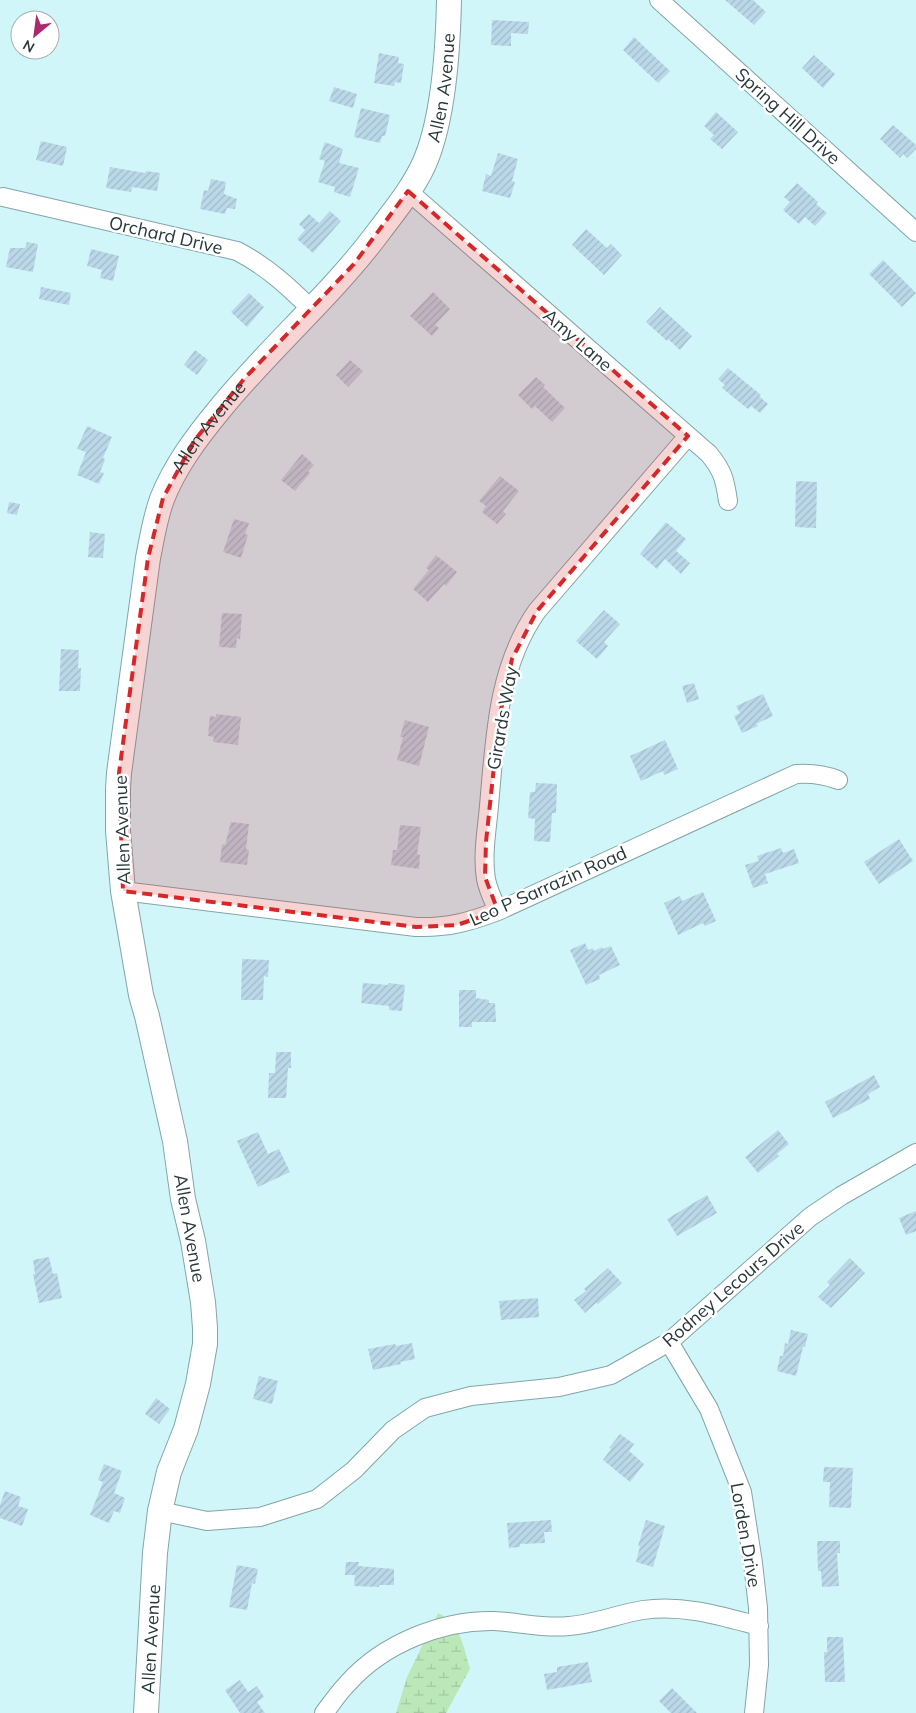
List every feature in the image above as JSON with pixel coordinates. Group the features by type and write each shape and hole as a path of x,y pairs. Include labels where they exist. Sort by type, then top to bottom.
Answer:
{"street":[{"name":"Allen Avenue","path":"146,1713 155,1553 160,1511 169,1472 186,1429 198,1384 205,1344 203,1302 193,1241 183,1199 175,1141 148,1016 141,995 123,891 118,831 118,789 146,572 155,522 163,498 194,440 244,379 354,264 408,191 425,162 438,117 444,82 449,0"},
{"name":"Spring Hill Drive","path":"660,0 916,232"},
{"name":"Amy Lane","path":"408,191 709,454 720,467 725,481 728,501"},
{"name":"Orchard Drive","path":"3,197 237,252 274,274 311,309"},
{"name":"Girards Way","path":"498,911 486,878 486,842 498,719 505,680 520,639 537,611 688,436"},
{"name":"Leo P Sarrazin Road","path":"123,891 416,927 437,928 457,925 498,911 796,774 810,773 838,780"},
{"name":"Rodney Lecours Drive","path":"160,1511 207,1520 260,1517 316,1499 354,1470 393,1430 425,1408 471,1396 559,1387 611,1375 670,1342 810,1217 841,1196 916,1153"},
{"name":"Lorden Drive","path":"670,1342 709,1409 742,1492 754,1563 759,1626 759,1665 754,1713"},
{"path":"324,1713 348,1683 382,1654 423,1634 457,1624 492,1621 531,1626 566,1627 644,1610 661,1609 694,1610 712,1613 759,1626"}],"highlighted area":[{"path":"408,191 688,436 537,611 512,659 499,719 486,842 485,877 498,911 457,925 416,927 123,891 119,773 148,558 163,498 194,441 244,379 354,264"}],"green space":[{"path":"438,1613 451,1623 460,1636 470,1669 446,1713 396,1713 407,1677"}],"building":[{"path":"725,0 753,0 766,12 754,25"},
{"path":"492,20 529,22 528,34 511,33 511,46 491,45"},
{"path":"634,37 670,71 658,83 623,50"},
{"path":"379,53 399,57 398,63 404,64 401,83 395,82 394,86 374,83"},
{"path":"814,55 835,74 823,88 802,68"},
{"path":"334,87 357,94 353,108 329,101"},
{"path":"361,108 390,115 385,136 382,136 380,143 354,137"},
{"path":"716,112 738,132 722,149 710,139 714,135 704,126"},
{"path":"893,125 916,145 916,149 907,158 903,154 900,158 880,139"},
{"path":"41,141 67,147 63,166 36,160"},
{"path":"325,142 343,149 339,163 359,168 350,197 334,192 335,187 318,182 325,161 319,159"},
{"path":"498,153 518,159 512,181 515,182 510,198 482,191 486,174 491,176"},
{"path":"110,167 145,173 146,171 160,173 157,191 132,187 131,192 106,188"},
{"path":"211,179 226,182 224,194 237,199 235,209 227,208 225,214 200,209 204,190 208,191"},
{"path":"797,183 827,213 815,226 805,217 799,224 783,210 790,202 784,197"},
{"path":"330,211 341,221 313,253 297,239 305,230 299,224 309,214 319,223"},
{"path":"586,229 607,248 611,244 622,255 604,275 572,245"},
{"path":"27,242 38,244 33,272 6,267 10,248 25,248"},
{"path":"91,249 119,256 113,281 100,278 102,270 87,266"},
{"path":"883,260 916,293 902,307 869,274"},
{"path":"41,287 71,293 69,305 39,299"},
{"path":"433,292 450,309 435,325 439,328 432,336 410,316"},
{"path":"249,293 264,307 247,327 231,312"},
{"path":"660,307 692,336 680,350 646,322"},
{"path":"195,350 208,360 197,375 184,365"},
{"path":"350,360 363,371 348,387 336,375"},
{"path":"728,368 761,395 759,396 768,404 760,413 751,406 748,409 722,388 725,385 718,379"},
{"path":"536,377 545,385 543,387 565,408 552,422 535,406 532,409 518,395"},
{"path":"87,426 112,437 103,458 105,460 100,472 104,473 99,484 77,475 86,452 77,449"},
{"path":"302,454 314,465 295,491 281,480"},
{"path":"500,476 519,491 503,511 506,514 497,524 482,512 486,506 479,501"},
{"path":"796,481 817,482 816,528 795,527"},
{"path":"9,502 20,504 17,515 7,513"},
{"path":"234,519 249,523 245,534 248,535 241,558 223,552"},
{"path":"666,522 686,539 676,551 690,563 681,574 665,559 657,569 640,554"},
{"path":"90,532 105,534 103,558 88,557"},
{"path":"436,555 457,572 446,586 444,584 428,602 413,589 429,570 426,568"},
{"path":"604,610 620,624 604,642 608,646 597,659 576,641"},
{"path":"222,613 242,614 240,639 237,638 236,648 219,647"},
{"path":"61,649 79,650 78,668 81,668 80,691 59,691"},
{"path":"694,683 699,699 687,703 682,686"},
{"path":"763,694 773,716 756,724 758,726 742,733 734,716 740,713 736,706"},
{"path":"216,714 241,717 238,745 213,742 214,737 208,736 210,716 216,717"},
{"path":"405,720 429,727 419,766 397,760 403,737 400,737"},
{"path":"665,740 678,769 664,775 663,771 641,781 630,756"},
{"path":"536,783 557,784 556,813 552,813 550,842 534,841 535,819 528,818 530,792 535,792"},
{"path":"231,822 249,824 246,849 249,850 247,865 220,862 222,844 225,845"},
{"path":"400,825 421,827 417,854 420,855 419,869 391,865 393,850 397,850"},
{"path":"899,839 913,861 879,884 864,862"},
{"path":"781,848 783,853 794,849 799,863 765,874 768,883 753,888 745,865 759,861 757,856"},
{"path":"703,892 716,921 705,926 703,923 678,935 664,903 680,896 682,901"},
{"path":"585,943 588,950 593,948 594,951 602,947 603,949 611,946 620,965 599,975 600,979 586,985 570,950"},
{"path":"242,959 269,960 268,977 264,976 263,1000 241,1000"},
{"path":"363,983 405,985 402,1011 389,1010 389,1006 361,1003"},
{"path":"459,990 476,990 476,998 489,1000 489,1003 495,1003 496,1022 472,1022 472,1027 459,1027"},
{"path":"276,1052 291,1052 291,1068 288,1068 286,1098 268,1098 269,1073 275,1073"},
{"path":"874,1075 880,1087 868,1094 870,1099 833,1118 825,1102"},
{"path":"778,1130 789,1144 777,1154 779,1156 758,1173 745,1157"},
{"path":"258,1132 268,1154 279,1149 290,1172 258,1187 237,1141"},
{"path":"707,1195 717,1213 677,1236 667,1219"},
{"path":"916,1211 916,1231 906,1235 899,1218"},
{"path":"49,1257 53,1274 57,1273 62,1298 39,1303 33,1274 35,1274 33,1260"},
{"path":"850,1258 865,1273 831,1308 818,1297 830,1285 827,1282"},
{"path":"608,1268 622,1283 585,1313 574,1300 586,1291 584,1289"},
{"path":"538,1298 539,1317 501,1320 499,1301"},
{"path":"791,1330 808,1334 796,1376 777,1371 780,1356 783,1356 785,1343 788,1344"},
{"path":"412,1343 415,1359 373,1370 368,1349"},
{"path":"259,1376 278,1381 272,1404 253,1399"},
{"path":"156,1398 170,1409 159,1424 145,1414"},
{"path":"620,1434 634,1444 629,1451 644,1464 630,1482 603,1460 611,1449 609,1448"},
{"path":"104,1464 122,1471 114,1493 125,1498 120,1513 114,1511 109,1523 90,1515 103,1482 98,1480"},
{"path":"824,1467 853,1468 851,1508 829,1507 830,1482 823,1482"},
{"path":"5,1491 21,1497 18,1506 28,1509 22,1526 0,1518 0,1505"},
{"path":"551,1520 552,1532 544,1532 545,1543 520,1544 520,1547 509,1548 507,1523"},
{"path":"646,1520 665,1526 653,1567 636,1562 640,1546 638,1546"},
{"path":"817,1541 840,1541 840,1553 837,1553 839,1586 822,1587 821,1571 818,1571"},
{"path":"346,1562 359,1562 358,1566 394,1569 394,1585 379,1585 379,1587 354,1586 355,1575 345,1575"},
{"path":"237,1565 258,1569 255,1584 252,1583 247,1610 229,1607"},
{"path":"827,1637 843,1637 845,1682 825,1682 824,1652 827,1652"},
{"path":"588,1662 592,1682 547,1690 544,1674 557,1672 557,1667"},
{"path":"240,1680 248,1692 257,1686 264,1697 257,1702 265,1713 240,1713 225,1690"},
{"path":"672,1688 697,1713 671,1713 659,1701"}]}
